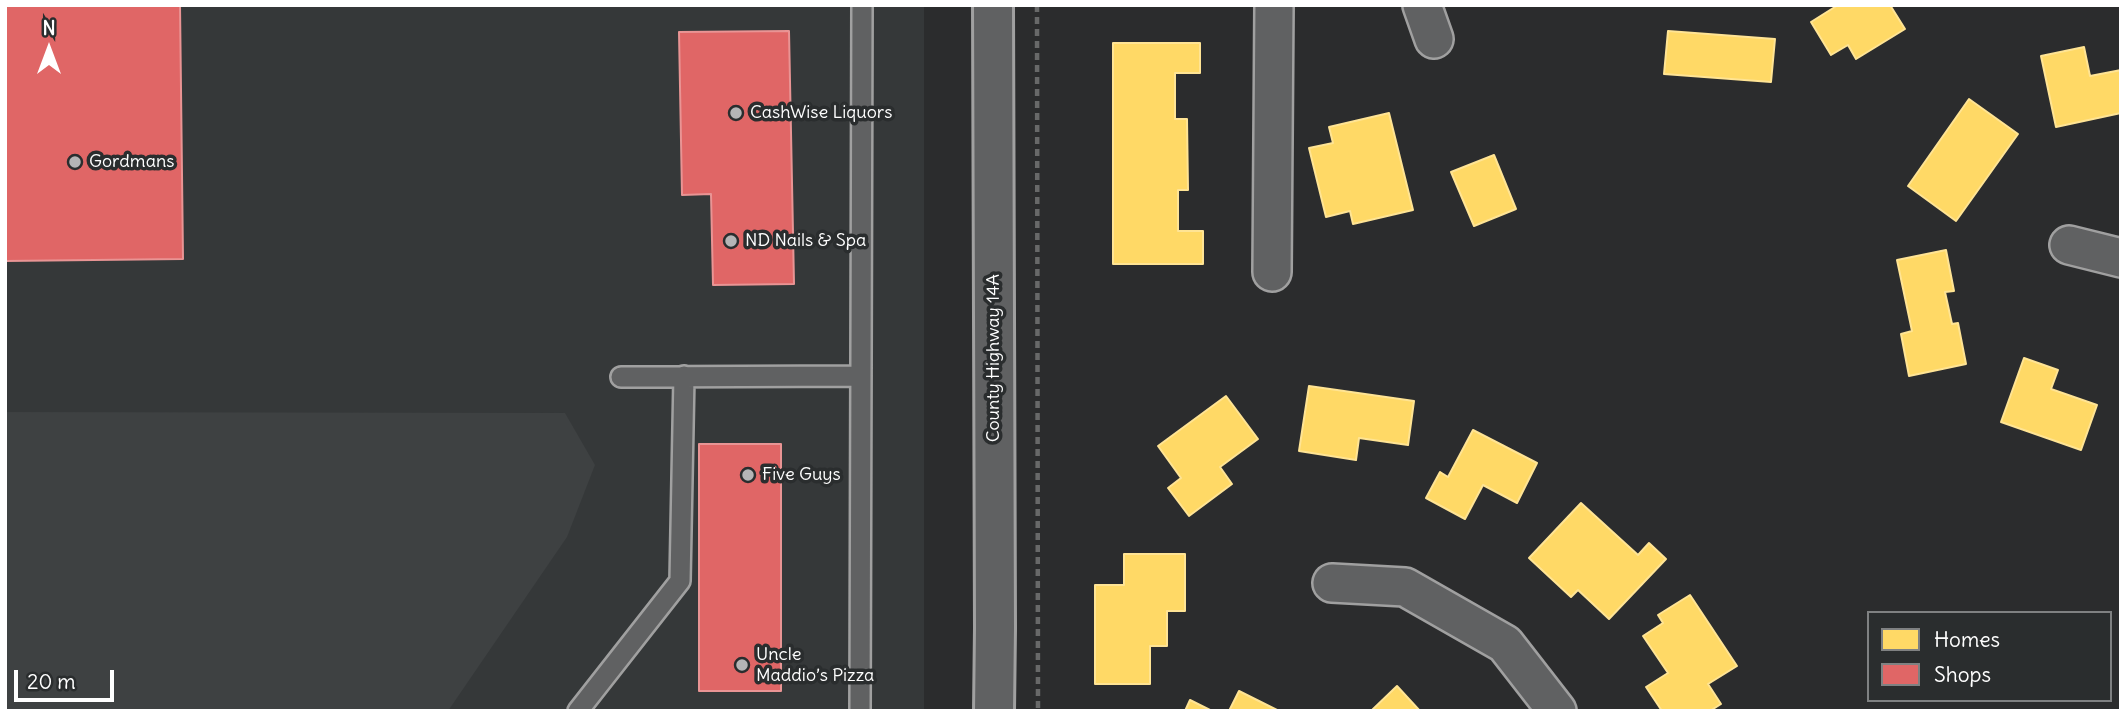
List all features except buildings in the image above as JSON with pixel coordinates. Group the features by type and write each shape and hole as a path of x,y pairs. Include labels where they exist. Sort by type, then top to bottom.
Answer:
{"main road":[{"name":"County Highway 14A","path":"993,5 993,711"}],"street":[{"path":"1272,272 1274,5"},
{"path":"1422,5 1434,39"},
{"path":"2069,245 2121,258"},
{"path":"1332,583 1405,587 1505,644 1557,711"}],"lane":[{"path":"860,711 862,5"},
{"path":"578,711 680,581 684,376"},
{"path":"621,377 861,376"}],"path":[{"path":"1037,5 1038,711"}],"shaded area":[{"path":"5,5 924,5 924,711 5,711"},
{"path":"5,412 565,413 595,465 567,537 448,711 5,711"}],"place":[{"name":"CashWise Liquors","path":"736,113"},
{"name":"Gordmans","path":"75,162"},
{"name":"ND Nails & Spa","path":"731,241"},
{"name":"Five Guys","path":"748,475"},
{"name":"Uncle Maddio’s Pizza","path":"742,665"}]}
